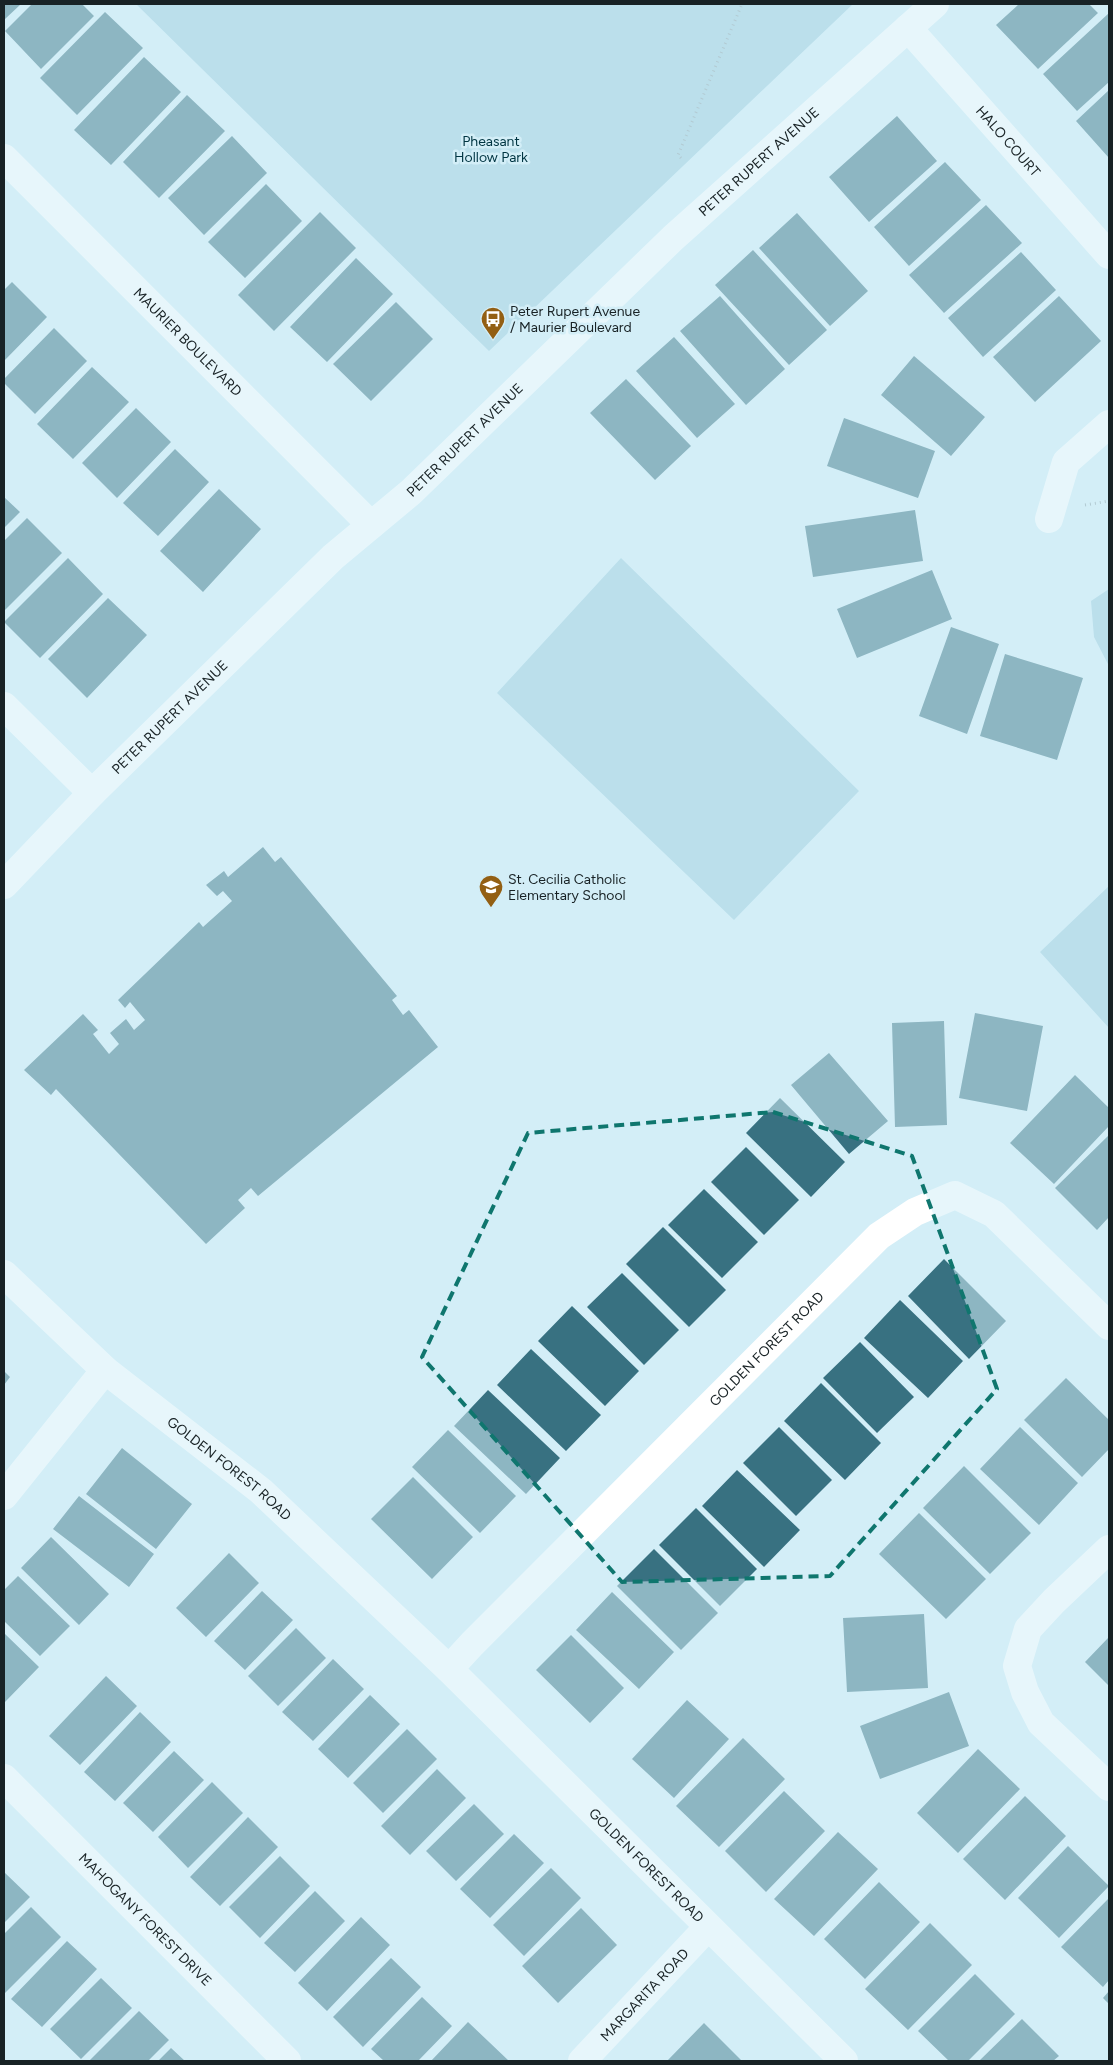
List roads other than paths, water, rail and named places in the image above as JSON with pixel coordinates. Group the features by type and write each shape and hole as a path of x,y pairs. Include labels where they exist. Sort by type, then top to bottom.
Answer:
{"street":[{"name":"PETER RUPERT AVENUE","path":"4,885 92,793 333,557 411,492 673,238 935,4"},
{"name":"HALO COURT","path":"908,28 1109,255"},
{"name":"MAURIER BOULEVARD","path":"4,158 371,525"},
{"path":"1050,520 1066,462 1109,424"},
{"path":"4,706 92,793"},
{"name":"GOLDEN FOREST ROAD","path":"449,1669 879,1236 915,1212 954,1195 994,1214 1109,1326"},
{"name":"GOLDEN FOREST ROAD","path":"4,1274 105,1370 261,1491 449,1669 844,2061"},
{"path":"4,1496 105,1370"},
{"path":"1109,1549 1028,1629 1017,1666 1025,1692 1041,1723 1109,1787"},
{"name":"MAHOGANY FOREST DRIVE","path":"4,1778 287,2061"},
{"name":"MARGARITA ROAD","path":"582,2061 708,1927"}],"place":[{"name":"Peter Rupert Avenue / Maurier Boulevard","path":"493,340"},
{"name":"St. Cecilia Catholic Elementary School","path":"491,908"}],"park label":[{"name":"Pheasant Hollow Park","path":"491,150"}]}
